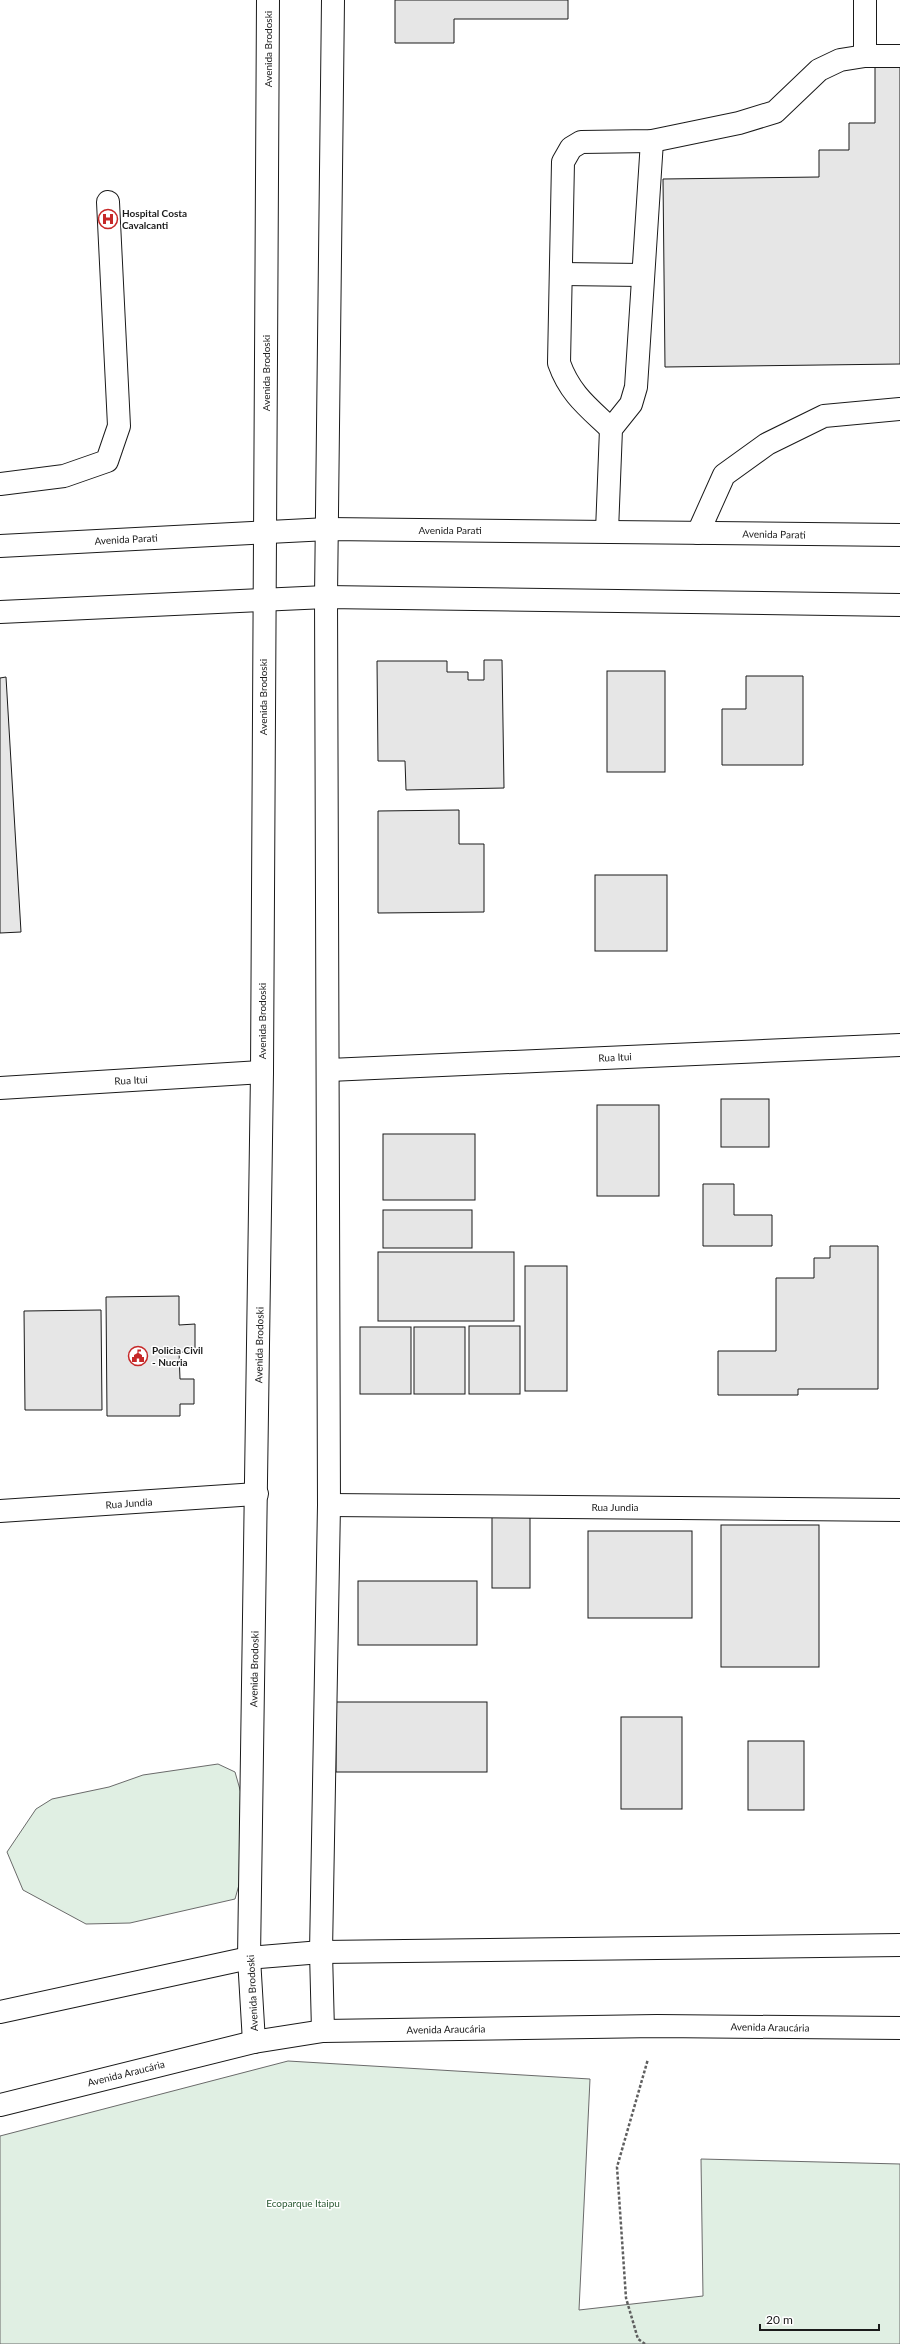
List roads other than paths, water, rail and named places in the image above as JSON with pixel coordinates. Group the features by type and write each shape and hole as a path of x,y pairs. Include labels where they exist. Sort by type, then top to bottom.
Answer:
{"street":[{"name":"Avenida Brodoski","path":"254,2042 250,1958 262,1072 263,600 265,531 268,0"},
{"path":"323,2031 321,1952 329,1505 329,1070 326,597 328,529 333,0"},
{"path":"865,0 865,56"},
{"path":"611,429 577,396 565,381 559,363 562,274 563,162 571,148 581,142 652,141 739,123 775,112 819,70 840,60 865,56 900,56"},
{"path":"607,531 611,429 631,404 636,387 642,275 652,141"},
{"path":"0,484 64,476 107,461 119,426 108,202"},
{"path":"562,274 642,275"},
{"path":"698,533 724,475 767,444 824,416 900,409"},
{"name":"Avenida Parati","path":"0,546 265,531 328,529 900,535"},
{"path":"0,612 326,597 900,605"},
{"name":"Rua Itui","path":"329,1070 900,1045"},
{"name":"Rua Itui","path":"0,1088 262,1072"},
{"name":"Rua Jundia","path":"0,1511 257,1494"},
{"name":"Rua Jundia","path":"329,1505 900,1510"},
{"path":"0,2012 250,1958 321,1952 900,1945"},
{"name":"Avenida Araucária","path":"0,2105 254,2042 323,2031 657,2026 900,2028"}],"place":[{"name":"Hospital Costa Cavalcanti","path":"108,219"},
{"name":"Policia Civil - Nucria","path":"138,1356"}],"park label":[{"name":"Ecoparque Itaipu","path":"303,2203"}]}
